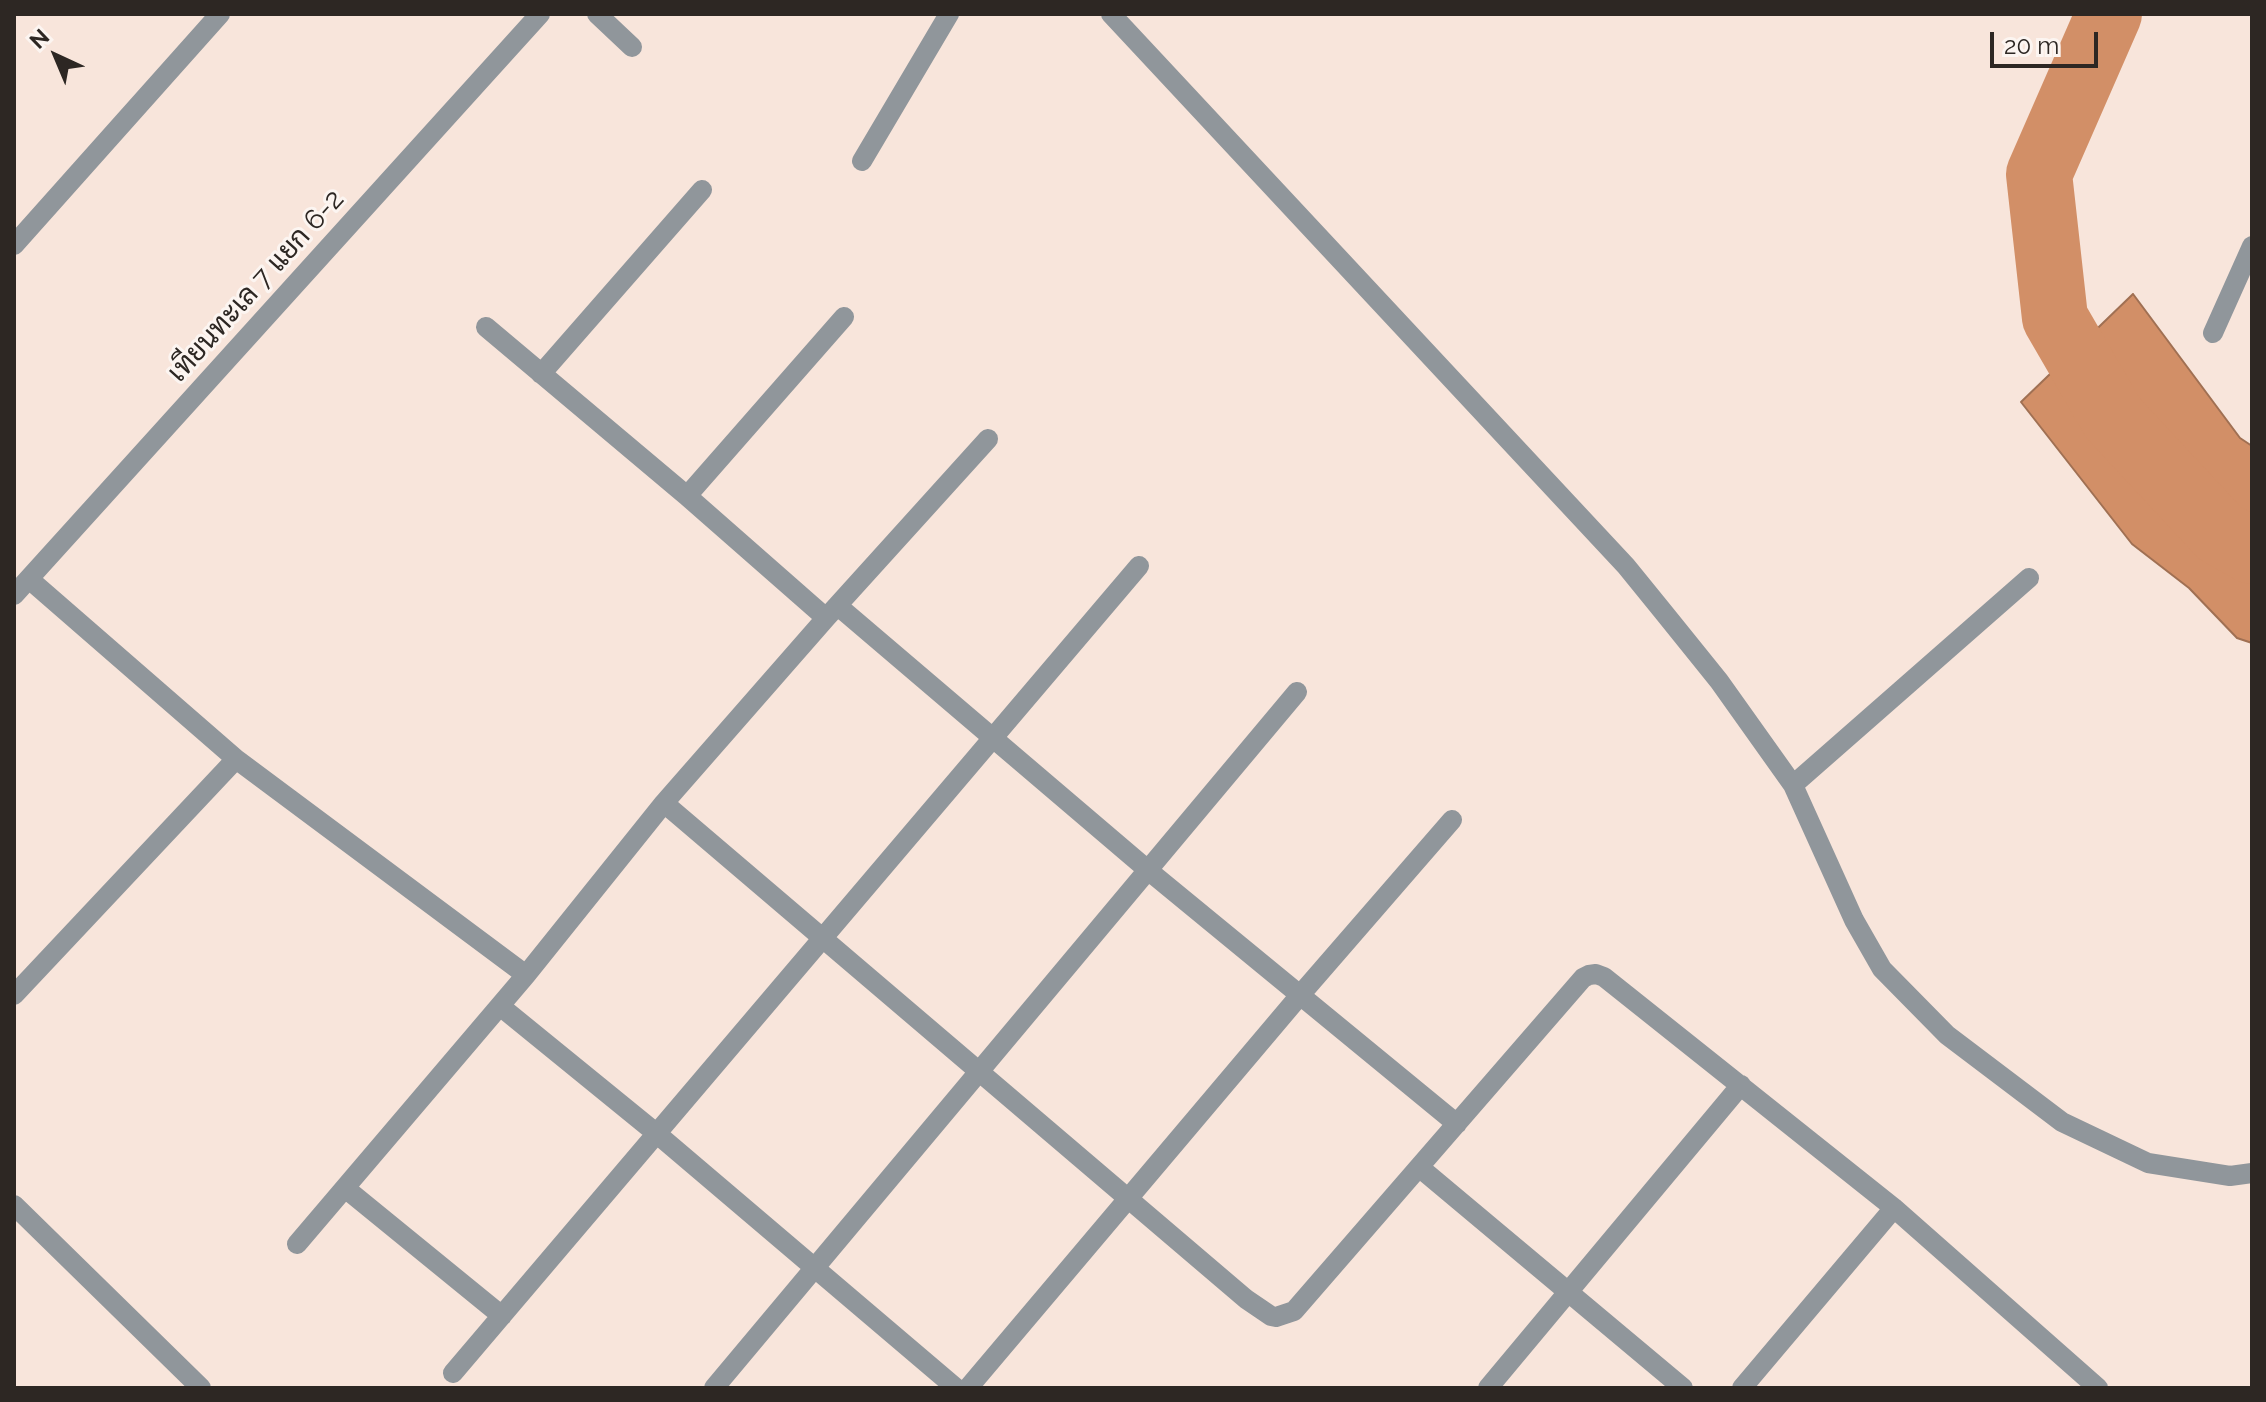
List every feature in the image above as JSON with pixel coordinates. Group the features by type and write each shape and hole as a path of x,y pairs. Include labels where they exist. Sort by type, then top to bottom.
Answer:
{"street":[{"path":"14,245 220,14"},
{"name":"เทียนทะเล 7 แยก 6-2","path":"14,595 540,14"},
{"path":"597,14 632,47"},
{"path":"862,161 949,14"},
{"path":"1111,14 1626,566 1719,681 1793,785 1854,920 1882,969 1947,1035 2062,1122 2148,1163 2230,1176 2252,1173"},
{"path":"541,374 702,190"},
{"path":"2213,333 2252,246"},
{"path":"687,496 844,317"},
{"path":"486,327 687,496 992,737 1149,871 1457,1124"},
{"path":"297,1244 526,975 664,803 988,439"},
{"path":"453,1373 1139,566"},
{"path":"1793,785 2029,578"},
{"path":"29,579 236,759 526,975"},
{"path":"714,1388 1297,692"},
{"path":"14,995 236,759"},
{"path":"664,803 1246,1299 1271,1316 1294,1311 1583,978 1589,975 1604,977 1894,1208 2098,1388"},
{"path":"968,1388 1452,820"},
{"path":"500,1006 656,1133 956,1388"},
{"path":"1488,1388 1741,1085"},
{"path":"1419,1167 1683,1388"},
{"path":"345,1188 502,1316"},
{"path":"14,1205 201,1388"},
{"path":"1742,1388 1894,1208"}],"shaded area":[{"path":"2133,294 2240,438 2252,446 2252,643 2237,638 2189,588 2132,544 2021,402"}],"waterway":[{"path":"2109,14 2039,174 2055,318 2113,418 2220,533 2252,551"}]}
